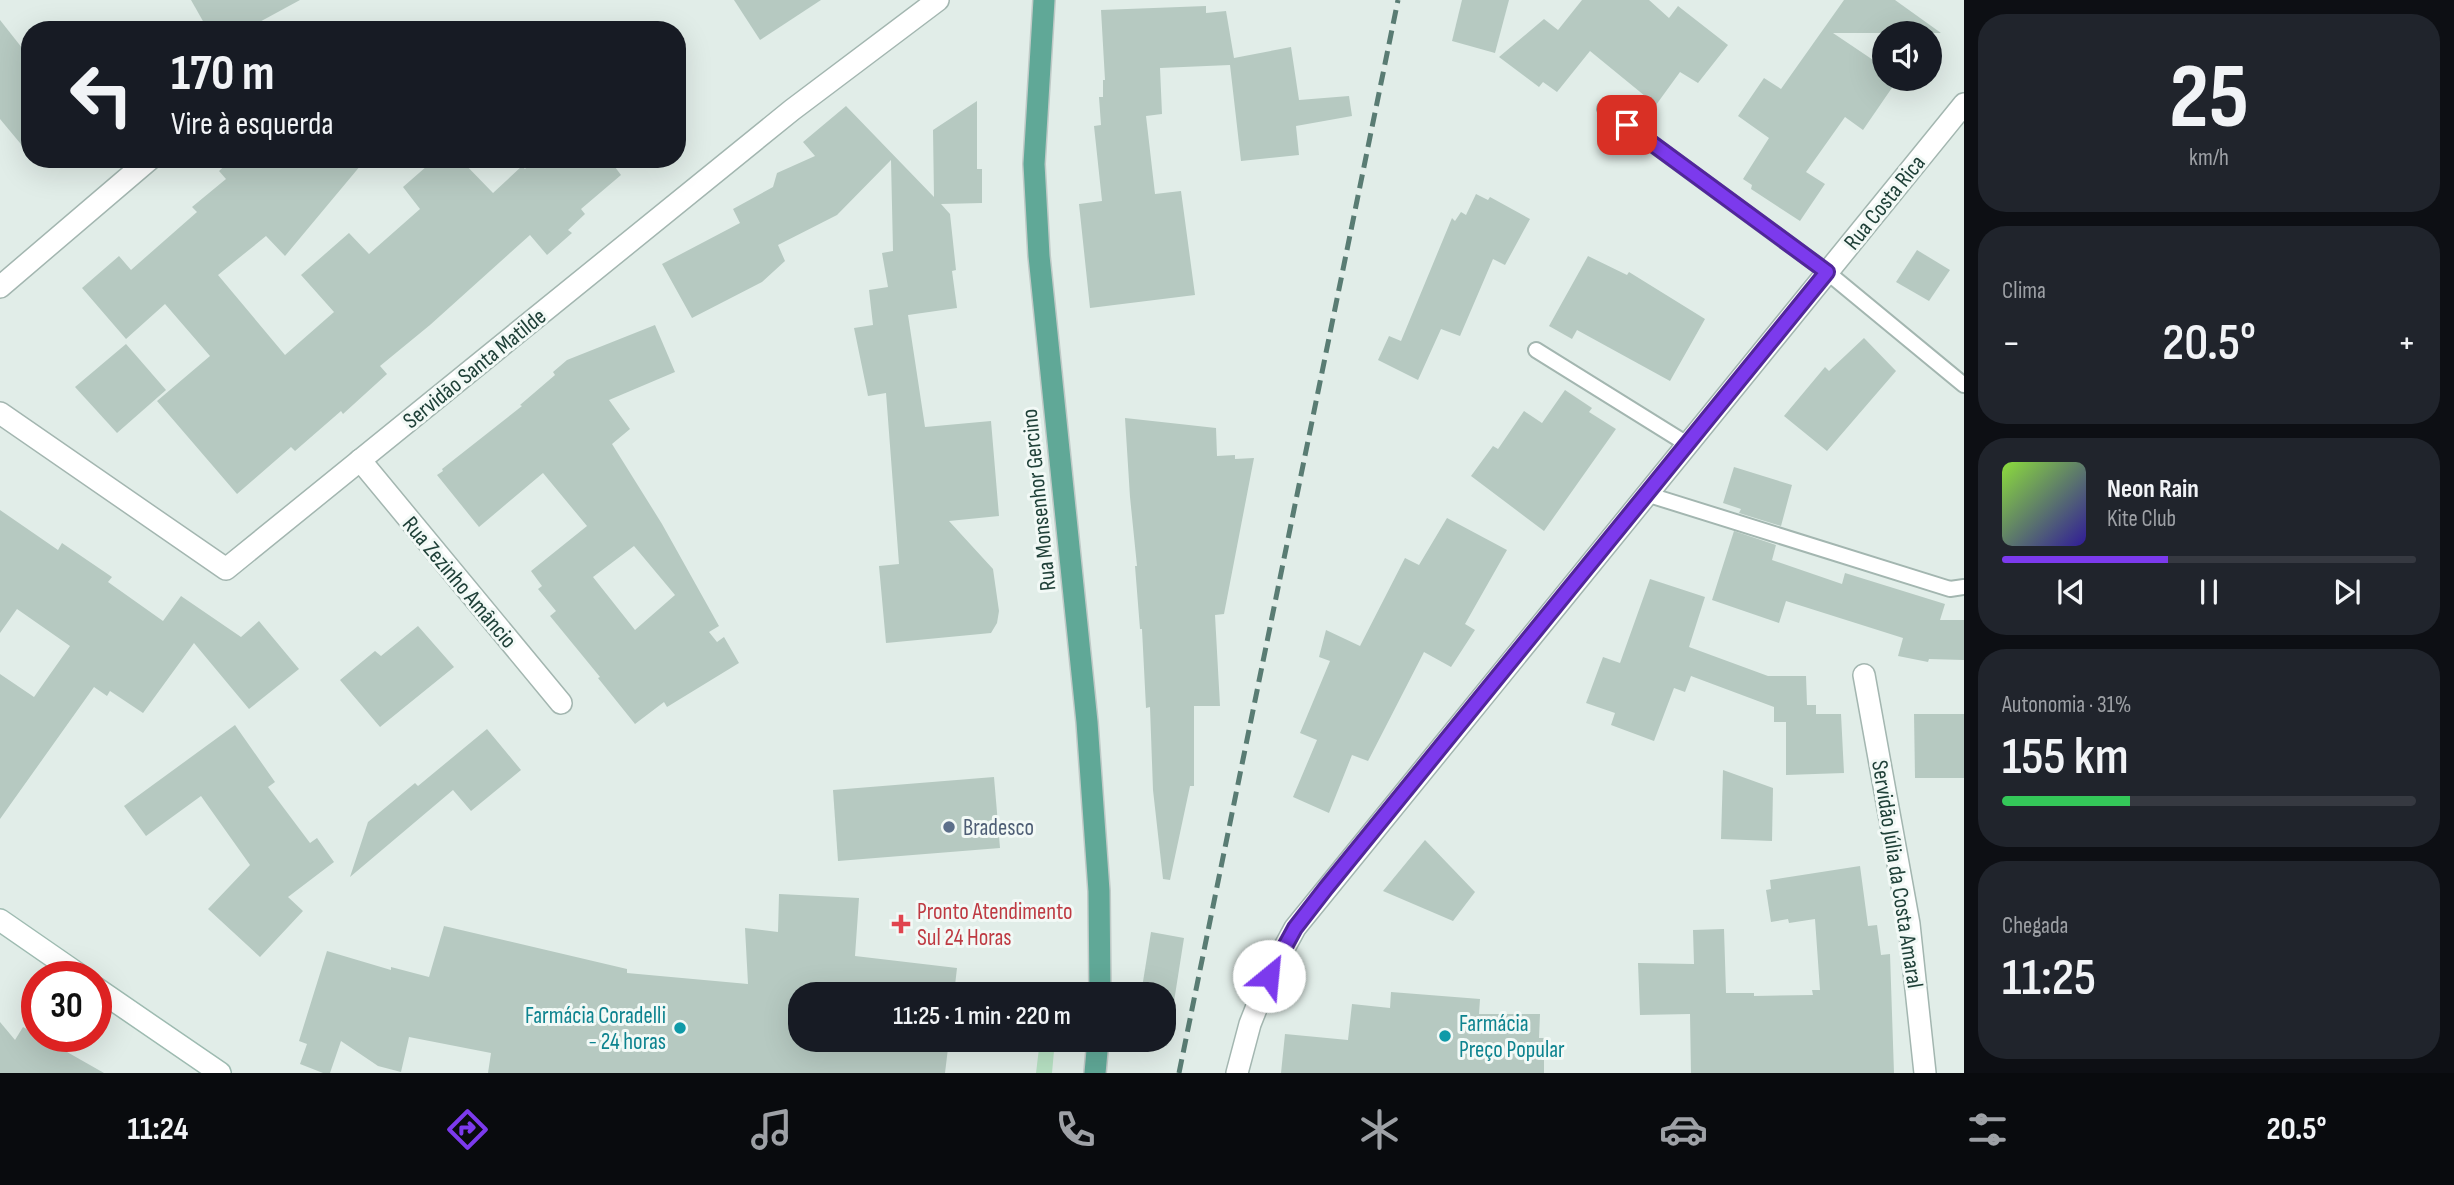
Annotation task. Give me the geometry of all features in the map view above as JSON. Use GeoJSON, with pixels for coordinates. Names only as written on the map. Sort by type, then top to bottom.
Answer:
{"type":"FeatureCollection","features":[{"type":"Feature","properties":{"kind":"main road","name":"Rua Monsenhor Gercino"},"geometry":{"type":"LineString","coordinates":[[1045,1],[1034,164],[1039,256],[1087,722],[1100,891],[1100,982]]}},
{"type":"Feature","properties":{"kind":"main road"},"geometry":{"type":"LineString","coordinates":[[1095,1073],[1097,1052]]}},
{"type":"Feature","properties":{"kind":"street","name":"Servidão Santa Matilde"},"geometry":{"type":"LineString","coordinates":[[0,414],[226,569],[792,110],[938,0]]}},
{"type":"Feature","properties":{"kind":"street","name":"Rua Costa Rica"},"geometry":{"type":"LineString","coordinates":[[1237,1073],[1250,1024],[1269,976],[1295,928],[1964,104]]}},
{"type":"Feature","properties":{"kind":"street"},"geometry":{"type":"LineString","coordinates":[[0,287],[139,168]]}},
{"type":"Feature","properties":{"kind":"street","name":"Rua Zezinho Amâncio"},"geometry":{"type":"LineString","coordinates":[[360,460],[561,703]]}},
{"type":"Feature","properties":{"kind":"street","name":"Servidão Júlia da Costa Amaral"},"geometry":{"type":"LineString","coordinates":[[1864,675],[1909,924],[1926,1073]]}},
{"type":"Feature","properties":{"kind":"street"},"geometry":{"type":"LineString","coordinates":[[0,920],[59,961]]}},
{"type":"Feature","properties":{"kind":"street"},"geometry":{"type":"LineString","coordinates":[[112,999],[220,1073]]}},
{"type":"Feature","properties":{"kind":"lane"},"geometry":{"type":"LineString","coordinates":[[1605,109],[1827,272],[1964,384]]}},
{"type":"Feature","properties":{"kind":"lane"},"geometry":{"type":"LineString","coordinates":[[1536,350],[1687,444]]}},
{"type":"Feature","properties":{"kind":"lane"},"geometry":{"type":"LineString","coordinates":[[1646,494],[1950,589],[1964,587]]}},
{"type":"Feature","properties":{"kind":"green space"},"geometry":{"type":"Polygon","coordinates":[[[1039,1052],[1054,1052],[1052,1073],[1036,1073],[1039,1052]]]}},
{"type":"Feature","properties":{"kind":"building"},"geometry":{"type":"Polygon","coordinates":[[[191,0],[300,0],[262,21],[203,21],[191,0]]]}},
{"type":"Feature","properties":{"kind":"building"},"geometry":{"type":"Polygon","coordinates":[[[734,0],[821,0],[760,40],[734,0]]]}},
{"type":"Feature","properties":{"kind":"building"},"geometry":{"type":"Polygon","coordinates":[[[1462,0],[1509,0],[1495,53],[1452,41],[1462,0]]]}},
{"type":"Feature","properties":{"kind":"building"},"geometry":{"type":"Polygon","coordinates":[[[1582,0],[1649,0],[1669,18],[1678,6],[1728,45],[1698,83],[1680,72],[1656,105],[1590,51],[1557,92],[1543,82],[1539,87],[1499,57],[1544,19],[1558,30],[1582,0]]]}},
{"type":"Feature","properties":{"kind":"building"},"geometry":{"type":"Polygon","coordinates":[[[1844,0],[1895,0],[1924,21],[1872,21],[1872,33],[1833,33],[1872,59],[1872,91],[1890,91],[1863,130],[1845,117],[1806,172],[1825,184],[1800,221],[1751,189],[1752,185],[1743,179],[1769,138],[1738,116],[1764,78],[1781,89],[1844,0]]]}},
{"type":"Feature","properties":{"kind":"building"},"geometry":{"type":"Polygon","coordinates":[[[1206,6],[1206,13],[1226,11],[1234,58],[1291,47],[1299,100],[1349,96],[1352,116],[1296,126],[1299,155],[1241,161],[1230,65],[1160,68],[1162,114],[1146,116],[1155,194],[1181,191],[1195,295],[1090,308],[1079,204],[1102,201],[1094,126],[1101,125],[1099,97],[1103,97],[1105,80],[1101,10],[1206,6]]]}},
{"type":"Feature","properties":{"kind":"building"},"geometry":{"type":"Polygon","coordinates":[[[0,20],[21,47],[21,144],[0,119],[0,20]]]}},
{"type":"Feature","properties":{"kind":"building"},"geometry":{"type":"Polygon","coordinates":[[[977,101],[977,169],[982,169],[982,203],[941,204],[950,214],[956,270],[952,271],[957,308],[908,315],[925,427],[991,421],[999,516],[949,521],[993,569],[999,611],[997,623],[991,633],[886,643],[879,566],[899,564],[886,393],[868,396],[854,328],[873,325],[869,290],[888,287],[882,253],[893,251],[891,160],[837,215],[778,245],[785,261],[762,282],[692,318],[662,264],[740,223],[733,209],[773,187],[777,173],[815,156],[803,142],[846,106],[934,197],[933,130],[977,101]]]}},
{"type":"Feature","properties":{"kind":"building"},"geometry":{"type":"Polygon","coordinates":[[[222,168],[358,168],[285,256],[266,236],[218,275],[285,355],[334,312],[301,275],[349,233],[369,254],[420,209],[403,187],[425,168],[469,168],[493,193],[520,168],[616,168],[621,175],[581,209],[585,214],[568,230],[572,233],[547,255],[530,235],[380,366],[387,374],[343,414],[341,411],[295,451],[291,447],[237,494],[157,401],[210,356],[165,304],[126,339],[82,288],[119,256],[131,270],[197,212],[192,207],[226,179],[219,171],[222,168]]]}},
{"type":"Feature","properties":{"kind":"building"},"geometry":{"type":"Polygon","coordinates":[[[1476,194],[1488,200],[1490,197],[1530,219],[1505,265],[1493,259],[1460,336],[1441,329],[1418,380],[1378,360],[1389,336],[1401,341],[1452,218],[1455,221],[1461,212],[1466,215],[1476,194]]]}},
{"type":"Feature","properties":{"kind":"building"},"geometry":{"type":"Polygon","coordinates":[[[1917,250],[1950,270],[1929,301],[1896,282],[1917,250]]]}},
{"type":"Feature","properties":{"kind":"building"},"geometry":{"type":"Polygon","coordinates":[[[1588,256],[1627,275],[1629,272],[1705,319],[1670,381],[1577,330],[1572,339],[1549,326],[1588,256]]]}},
{"type":"Feature","properties":{"kind":"building"},"geometry":{"type":"Polygon","coordinates":[[[655,325],[675,372],[609,400],[630,429],[612,444],[662,524],[719,626],[709,632],[717,642],[724,637],[739,663],[667,707],[664,702],[635,724],[550,616],[556,611],[538,589],[542,586],[531,571],[587,526],[543,473],[479,527],[437,475],[522,406],[520,405],[555,375],[553,372],[567,360],[655,325]],[[634,546],[593,577],[635,630],[675,595],[634,546]]]}},
{"type":"Feature","properties":{"kind":"building"},"geometry":{"type":"Polygon","coordinates":[[[1864,338],[1896,371],[1827,451],[1784,416],[1825,367],[1829,371],[1864,338]]]}},
{"type":"Feature","properties":{"kind":"building"},"geometry":{"type":"Polygon","coordinates":[[[126,344],[166,390],[117,433],[75,387],[126,344]]]}},
{"type":"Feature","properties":{"kind":"building"},"geometry":{"type":"Polygon","coordinates":[[[1565,390],[1592,408],[1589,412],[1616,429],[1544,531],[1471,476],[1493,446],[1498,449],[1524,411],[1542,423],[1565,390]]]}},
{"type":"Feature","properties":{"kind":"building"},"geometry":{"type":"Polygon","coordinates":[[[1125,418],[1216,428],[1217,456],[1254,458],[1224,614],[1215,615],[1220,706],[1194,706],[1194,786],[1190,786],[1170,880],[1163,879],[1153,790],[1150,707],[1146,708],[1125,418]]]}},
{"type":"Feature","properties":{"kind":"building"},"geometry":{"type":"Polygon","coordinates":[[[1734,467],[1792,485],[1781,526],[1739,513],[1741,509],[1723,503],[1734,467]]]}},
{"type":"Feature","properties":{"kind":"building"},"geometry":{"type":"Polygon","coordinates":[[[0,510],[58,550],[62,543],[112,577],[108,582],[163,621],[181,596],[241,637],[259,621],[299,669],[249,709],[194,643],[143,713],[110,691],[107,696],[94,687],[0,819],[0,674],[34,697],[70,646],[17,609],[0,633],[0,510]]]}},
{"type":"Feature","properties":{"kind":"building"},"geometry":{"type":"Polygon","coordinates":[[[1447,518],[1507,550],[1465,624],[1475,630],[1451,667],[1424,652],[1368,761],[1352,755],[1329,813],[1293,797],[1317,740],[1300,733],[1330,661],[1319,657],[1326,630],[1360,646],[1405,558],[1419,565],[1447,518]]]}},
{"type":"Feature","properties":{"kind":"building"},"geometry":{"type":"Polygon","coordinates":[[[1734,531],[1776,545],[1772,560],[1842,584],[1845,573],[1945,604],[1940,620],[1964,620],[1964,660],[1929,659],[1928,662],[1898,656],[1903,638],[1786,601],[1779,623],[1712,600],[1734,531]]]}},
{"type":"Feature","properties":{"kind":"building"},"geometry":{"type":"Polygon","coordinates":[[[1650,579],[1705,597],[1689,647],[1768,676],[1806,676],[1807,705],[1816,705],[1816,714],[1841,714],[1844,773],[1786,775],[1786,722],[1774,722],[1774,707],[1691,676],[1685,692],[1674,688],[1654,741],[1611,725],[1615,713],[1586,703],[1603,657],[1620,663],[1650,579]]]}},
{"type":"Feature","properties":{"kind":"building"},"geometry":{"type":"Polygon","coordinates":[[[418,626],[454,667],[380,727],[340,680],[375,651],[381,656],[418,626]]]}},
{"type":"Feature","properties":{"kind":"building"},"geometry":{"type":"Polygon","coordinates":[[[1914,714],[1964,714],[1964,778],[1915,778],[1914,714]]]}},
{"type":"Feature","properties":{"kind":"building"},"geometry":{"type":"Polygon","coordinates":[[[235,725],[275,782],[268,787],[310,843],[317,838],[334,862],[288,897],[303,911],[260,957],[208,909],[250,865],[201,796],[146,836],[124,806],[235,725]]]}},
{"type":"Feature","properties":{"kind":"building"},"geometry":{"type":"Polygon","coordinates":[[[487,729],[521,770],[471,811],[453,790],[350,877],[368,822],[415,783],[418,786],[487,729]]]}},
{"type":"Feature","properties":{"kind":"building"},"geometry":{"type":"Polygon","coordinates":[[[1723,770],[1773,788],[1772,841],[1721,839],[1723,770]]]}},
{"type":"Feature","properties":{"kind":"building"},"geometry":{"type":"Polygon","coordinates":[[[994,777],[1000,848],[838,861],[833,790],[994,777]]]}},
{"type":"Feature","properties":{"kind":"building"},"geometry":{"type":"Polygon","coordinates":[[[1425,840],[1475,892],[1453,921],[1383,891],[1425,840]]]}},
{"type":"Feature","properties":{"kind":"building"},"geometry":{"type":"Polygon","coordinates":[[[1860,866],[1868,926],[1877,925],[1881,955],[1890,954],[1894,1073],[1691,1073],[1690,1014],[1640,1015],[1638,963],[1694,964],[1693,930],[1724,929],[1726,993],[1754,993],[1754,996],[1813,995],[1812,990],[1820,990],[1815,919],[1789,923],[1788,919],[1771,922],[1766,890],[1771,889],[1770,880],[1860,866]]]}},
{"type":"Feature","properties":{"kind":"building"},"geometry":{"type":"Polygon","coordinates":[[[779,894],[859,898],[855,956],[957,968],[955,982],[788,982],[788,1052],[948,1052],[945,1073],[488,1073],[491,1053],[409,1037],[401,1072],[378,1066],[341,1041],[330,1073],[300,1064],[307,1044],[299,1041],[327,951],[391,970],[391,967],[429,977],[444,926],[627,969],[627,973],[748,984],[745,928],[778,932],[779,894]]]}},
{"type":"Feature","properties":{"kind":"building"},"geometry":{"type":"Polygon","coordinates":[[[1151,932],[1184,938],[1176,989],[1176,982],[1143,982],[1151,932]]]}},
{"type":"Feature","properties":{"kind":"building"},"geometry":{"type":"Polygon","coordinates":[[[1391,992],[1480,999],[1479,1014],[1540,1014],[1539,1038],[1544,1038],[1544,1073],[1281,1073],[1285,1034],[1348,1040],[1352,1004],[1390,1008],[1391,992]]]}},
{"type":"Feature","properties":{"kind":"building"},"geometry":{"type":"Polygon","coordinates":[[[0,1022],[15,1040],[21,1030],[21,1052],[67,1052],[104,1073],[0,1073],[0,1022]]]}},
{"type":"Feature","properties":{"kind":"railway"},"geometry":{"type":"LineString","coordinates":[[1179,1073],[1398,0]]}},
{"type":"Feature","properties":{"kind":"place","name":"Bradesco"},"geometry":{"type":"Point","coordinates":[949,827]}},
{"type":"Feature","properties":{"kind":"place","name":"Pronto Atendimento Sul 24 Horas"},"geometry":{"type":"Point","coordinates":[901,924]}},
{"type":"Feature","properties":{"kind":"place","name":"Farmácia Coradelli - 24 horas"},"geometry":{"type":"Point","coordinates":[680,1028]}},
{"type":"Feature","properties":{"kind":"place","name":"Farmácia Preço Popular"},"geometry":{"type":"Point","coordinates":[1445,1036]}},
{"type":"Feature","properties":{"kind":"route"},"geometry":{"type":"LineString","coordinates":[[1269,976],[1295,928],[1326,888],[1827,272],[1627,125]]}}]}
